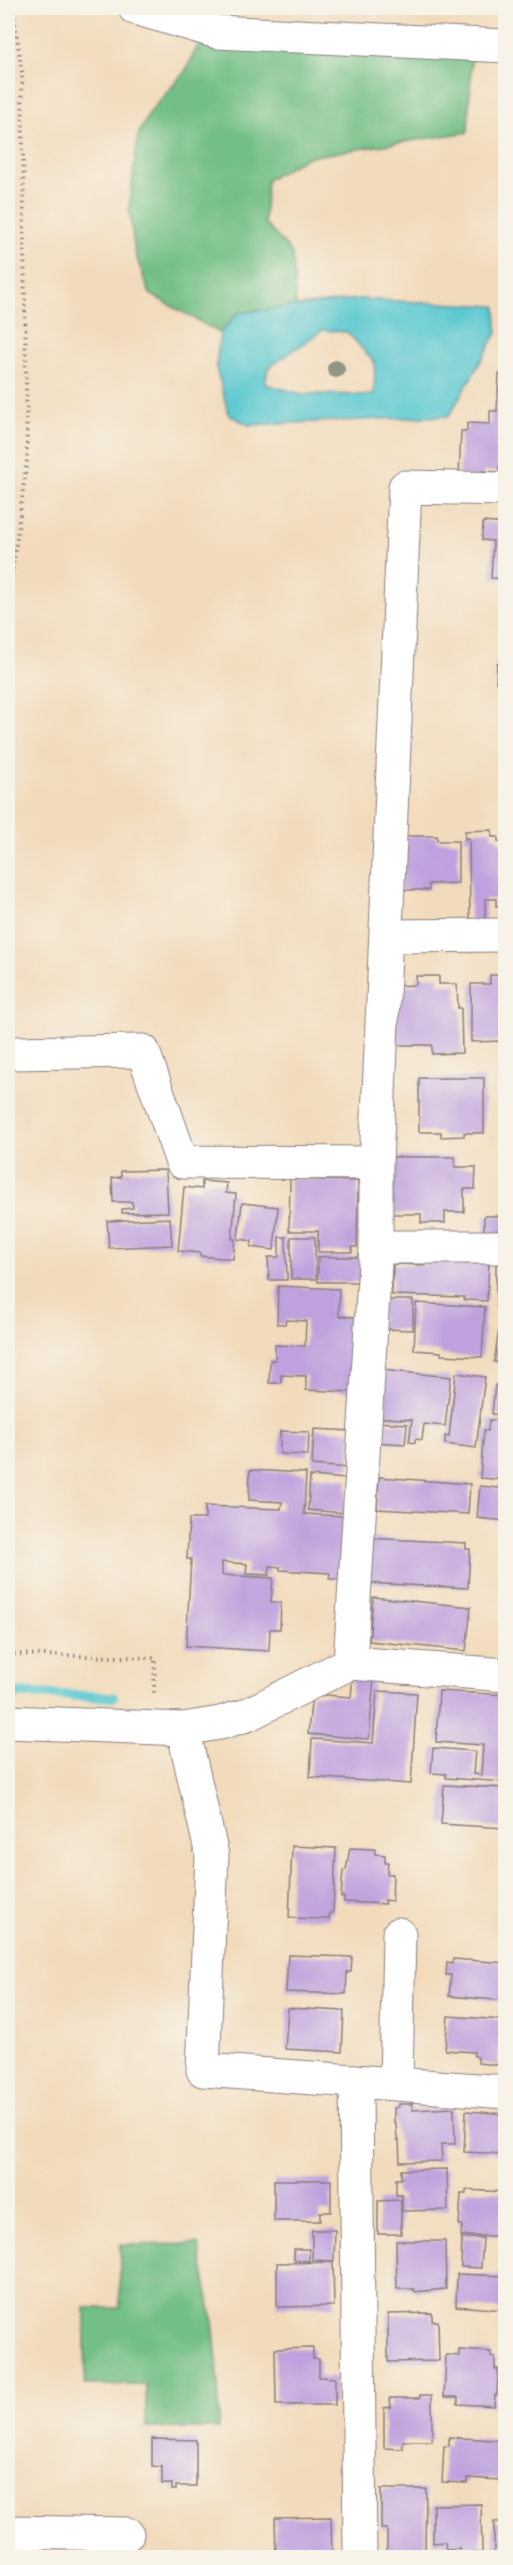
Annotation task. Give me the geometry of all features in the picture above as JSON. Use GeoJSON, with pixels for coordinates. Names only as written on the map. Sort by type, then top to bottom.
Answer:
{"type":"FeatureCollection","features":[{"type":"Feature","properties":{"kind":"street"},"geometry":{"type":"LineString","coordinates":[[135,8],[217,32],[506,46]]}},
{"type":"Feature","properties":{"kind":"street"},"geometry":{"type":"LineString","coordinates":[[350,1662],[376,1247],[376,1163],[405,487],[506,489]]}},
{"type":"Feature","properties":{"kind":"street"},"geometry":{"type":"LineString","coordinates":[[386,936],[506,935]]}},
{"type":"Feature","properties":{"kind":"street"},"geometry":{"type":"LineString","coordinates":[[8,1053],[143,1051],[182,1162],[376,1163]]}},
{"type":"Feature","properties":{"kind":"street"},"geometry":{"type":"LineString","coordinates":[[376,1247],[506,1247]]}},
{"type":"Feature","properties":{"kind":"street"},"geometry":{"type":"LineString","coordinates":[[8,1722],[169,1729],[220,1723],[247,1715],[350,1662],[506,1675]]}},
{"type":"Feature","properties":{"kind":"street"},"geometry":{"type":"LineString","coordinates":[[169,1729],[212,1855],[202,2070],[506,2092]]}},
{"type":"Feature","properties":{"kind":"street"},"geometry":{"type":"LineString","coordinates":[[396,2084],[399,1934]]}},
{"type":"Feature","properties":{"kind":"street"},"geometry":{"type":"LineString","coordinates":[[356,2081],[360,2558]]}},
{"type":"Feature","properties":{"kind":"street"},"geometry":{"type":"LineString","coordinates":[[8,2532],[127,2534]]}},
{"type":"Feature","properties":{"kind":"path"},"geometry":{"type":"LineString","coordinates":[[8,605],[27,460],[22,73],[13,8]]}},
{"type":"Feature","properties":{"kind":"path"},"geometry":{"type":"LineString","coordinates":[[8,1654],[154,1659],[169,1729]]}},
{"type":"Feature","properties":{"kind":"green space"},"geometry":{"type":"Polygon","coordinates":[[[201,39],[472,49],[468,132],[307,157],[267,180],[264,222],[292,253],[296,306],[238,313],[220,333],[150,294],[135,253],[129,207],[138,135],[150,112],[186,70],[201,39]]]}},
{"type":"Feature","properties":{"kind":"green space"},"geometry":{"type":"Polygon","coordinates":[[[198,2244],[213,2321],[218,2371],[219,2428],[146,2428],[146,2385],[85,2385],[85,2308],[120,2308],[120,2245],[198,2244]]]}},
{"type":"Feature","properties":{"kind":"water"},"geometry":{"type":"Polygon","coordinates":[[[360,299],[496,306],[497,333],[449,416],[249,425],[229,415],[216,367],[220,333],[238,313],[360,299]],[[323,330],[268,368],[265,384],[302,394],[374,395],[375,363],[347,332],[323,330]]]}},
{"type":"Feature","properties":{"kind":"building"},"geometry":{"type":"Polygon","coordinates":[[[499,374],[506,374],[506,466],[499,466],[499,472],[483,471],[483,478],[459,477],[461,431],[467,431],[467,423],[490,424],[490,411],[497,411],[499,374]]]}},
{"type":"Feature","properties":{"kind":"building"},"geometry":{"type":"Polygon","coordinates":[[[483,522],[506,524],[506,579],[491,578],[493,541],[482,540],[483,522]]]}},
{"type":"Feature","properties":{"kind":"building"},"geometry":{"type":"Polygon","coordinates":[[[506,659],[506,694],[501,693],[502,683],[496,682],[497,663],[504,663],[506,659]]]}},
{"type":"Feature","properties":{"kind":"building"},"geometry":{"type":"Polygon","coordinates":[[[492,830],[492,837],[498,837],[498,842],[506,842],[506,906],[496,906],[496,899],[485,899],[485,921],[470,922],[469,838],[465,839],[465,831],[492,830]]]}},
{"type":"Feature","properties":{"kind":"building"},"geometry":{"type":"Polygon","coordinates":[[[405,836],[437,836],[437,841],[458,841],[458,883],[429,884],[429,890],[400,890],[405,836]]]}},
{"type":"Feature","properties":{"kind":"building"},"geometry":{"type":"Polygon","coordinates":[[[490,975],[506,975],[506,1054],[503,1054],[503,1041],[471,1042],[471,984],[490,984],[490,975]]]}},
{"type":"Feature","properties":{"kind":"building"},"geometry":{"type":"Polygon","coordinates":[[[416,976],[439,976],[439,984],[457,984],[458,1008],[461,1008],[462,1053],[432,1054],[432,1045],[394,1045],[393,986],[416,985],[416,976]]]}},
{"type":"Feature","properties":{"kind":"building"},"geometry":{"type":"Polygon","coordinates":[[[419,1078],[484,1078],[484,1133],[464,1133],[464,1136],[441,1137],[441,1132],[419,1132],[419,1078]]]}},
{"type":"Feature","properties":{"kind":"building"},"geometry":{"type":"Polygon","coordinates":[[[382,1157],[455,1157],[455,1167],[476,1167],[475,1189],[464,1189],[464,1212],[445,1212],[445,1223],[421,1223],[421,1214],[382,1214],[382,1157]]]}},
{"type":"Feature","properties":{"kind":"building"},"geometry":{"type":"Polygon","coordinates":[[[166,1170],[168,1212],[122,1213],[122,1209],[133,1208],[132,1202],[113,1202],[112,1178],[121,1177],[121,1171],[166,1170]]]}},
{"type":"Feature","properties":{"kind":"building"},"geometry":{"type":"Polygon","coordinates":[[[290,1179],[358,1181],[357,1247],[352,1247],[352,1252],[318,1252],[318,1231],[289,1231],[290,1179]]]}},
{"type":"Feature","properties":{"kind":"building"},"geometry":{"type":"Polygon","coordinates":[[[202,1181],[227,1183],[226,1193],[236,1194],[232,1239],[235,1239],[233,1259],[178,1251],[184,1187],[202,1189],[202,1181]]]}},
{"type":"Feature","properties":{"kind":"building"},"geometry":{"type":"Polygon","coordinates":[[[242,1203],[278,1207],[274,1250],[251,1247],[252,1241],[238,1239],[242,1203]]]}},
{"type":"Feature","properties":{"kind":"building"},"geometry":{"type":"Polygon","coordinates":[[[484,1216],[506,1216],[506,1238],[484,1238],[484,1216]]]}},
{"type":"Feature","properties":{"kind":"building"},"geometry":{"type":"Polygon","coordinates":[[[170,1218],[172,1245],[109,1248],[107,1221],[170,1218]]]}},
{"type":"Feature","properties":{"kind":"building"},"geometry":{"type":"Polygon","coordinates":[[[279,1237],[286,1237],[287,1280],[269,1280],[268,1257],[279,1257],[279,1237]]]}},
{"type":"Feature","properties":{"kind":"building"},"geometry":{"type":"Polygon","coordinates":[[[291,1237],[315,1237],[316,1279],[291,1279],[291,1237]]]}},
{"type":"Feature","properties":{"kind":"building"},"geometry":{"type":"Polygon","coordinates":[[[318,1257],[362,1257],[362,1282],[318,1282],[318,1257]]]}},
{"type":"Feature","properties":{"kind":"building"},"geometry":{"type":"Polygon","coordinates":[[[425,1261],[489,1262],[487,1301],[464,1300],[464,1297],[392,1295],[393,1264],[425,1265],[425,1261]]]}},
{"type":"Feature","properties":{"kind":"building"},"geometry":{"type":"Polygon","coordinates":[[[496,1264],[506,1264],[506,1306],[496,1306],[496,1264]]]}},
{"type":"Feature","properties":{"kind":"building"},"geometry":{"type":"Polygon","coordinates":[[[278,1286],[339,1289],[339,1316],[355,1317],[352,1392],[306,1390],[306,1376],[281,1375],[281,1383],[269,1383],[270,1360],[275,1360],[275,1345],[305,1346],[306,1321],[286,1320],[285,1324],[277,1324],[278,1286]]]}},
{"type":"Feature","properties":{"kind":"building"},"geometry":{"type":"Polygon","coordinates":[[[381,1300],[413,1300],[413,1330],[380,1329],[381,1300]]]}},
{"type":"Feature","properties":{"kind":"building"},"geometry":{"type":"Polygon","coordinates":[[[416,1303],[485,1307],[482,1357],[441,1355],[441,1352],[414,1350],[416,1303]]]}},
{"type":"Feature","properties":{"kind":"building"},"geometry":{"type":"Polygon","coordinates":[[[499,1329],[506,1330],[506,1363],[494,1362],[499,1329]]]}},
{"type":"Feature","properties":{"kind":"building"},"geometry":{"type":"Polygon","coordinates":[[[381,1370],[451,1377],[445,1426],[424,1424],[422,1440],[415,1439],[415,1443],[409,1442],[412,1420],[376,1417],[381,1370]]]}},
{"type":"Feature","properties":{"kind":"building"},"geometry":{"type":"Polygon","coordinates":[[[456,1373],[485,1377],[476,1448],[445,1444],[445,1436],[449,1437],[456,1373]]]}},
{"type":"Feature","properties":{"kind":"building"},"geometry":{"type":"Polygon","coordinates":[[[495,1385],[506,1386],[506,1415],[492,1414],[495,1385]]]}},
{"type":"Feature","properties":{"kind":"building"},"geometry":{"type":"Polygon","coordinates":[[[489,1420],[506,1421],[506,1480],[480,1478],[484,1430],[488,1431],[489,1420]]]}},
{"type":"Feature","properties":{"kind":"building"},"geometry":{"type":"Polygon","coordinates":[[[375,1422],[407,1424],[405,1444],[375,1442],[375,1422]]]}},
{"type":"Feature","properties":{"kind":"building"},"geometry":{"type":"Polygon","coordinates":[[[314,1429],[352,1431],[349,1468],[312,1465],[314,1429]]]}},
{"type":"Feature","properties":{"kind":"building"},"geometry":{"type":"Polygon","coordinates":[[[280,1431],[309,1432],[308,1455],[280,1454],[280,1431]]]}},
{"type":"Feature","properties":{"kind":"building"},"geometry":{"type":"Polygon","coordinates":[[[250,1470],[306,1473],[304,1514],[344,1516],[341,1579],[329,1579],[330,1573],[280,1570],[280,1567],[270,1566],[269,1575],[246,1574],[247,1564],[222,1562],[222,1575],[273,1578],[271,1602],[281,1602],[280,1629],[270,1629],[269,1651],[186,1646],[191,1559],[187,1559],[189,1519],[205,1519],[205,1506],[281,1509],[282,1502],[249,1500],[250,1470]]]}},
{"type":"Feature","properties":{"kind":"building"},"geometry":{"type":"Polygon","coordinates":[[[310,1476],[347,1479],[345,1513],[308,1510],[310,1476]]]}},
{"type":"Feature","properties":{"kind":"building"},"geometry":{"type":"Polygon","coordinates":[[[379,1477],[470,1484],[468,1514],[377,1509],[379,1477]]]}},
{"type":"Feature","properties":{"kind":"building"},"geometry":{"type":"Polygon","coordinates":[[[499,1484],[506,1485],[506,1521],[477,1518],[480,1486],[499,1488],[499,1484]]]}},
{"type":"Feature","properties":{"kind":"building"},"geometry":{"type":"Polygon","coordinates":[[[367,1538],[466,1543],[466,1549],[470,1549],[468,1588],[365,1583],[367,1538]]]}},
{"type":"Feature","properties":{"kind":"building"},"geometry":{"type":"Polygon","coordinates":[[[373,1597],[471,1607],[466,1651],[369,1641],[373,1597]]]}},
{"type":"Feature","properties":{"kind":"building"},"geometry":{"type":"Polygon","coordinates":[[[353,1676],[374,1677],[369,1739],[308,1734],[312,1694],[351,1697],[353,1676]]]}},
{"type":"Feature","properties":{"kind":"building"},"geometry":{"type":"Polygon","coordinates":[[[377,1691],[417,1693],[411,1784],[310,1777],[312,1739],[373,1743],[377,1691]]]}},
{"type":"Feature","properties":{"kind":"building"},"geometry":{"type":"Polygon","coordinates":[[[439,1691],[506,1695],[506,1782],[446,1778],[446,1774],[431,1773],[433,1748],[475,1751],[473,1774],[481,1775],[483,1745],[436,1742],[439,1691]]]}},
{"type":"Feature","properties":{"kind":"building"},"geometry":{"type":"Polygon","coordinates":[[[444,1785],[506,1788],[504,1828],[441,1824],[444,1785]]]}},
{"type":"Feature","properties":{"kind":"building"},"geometry":{"type":"Polygon","coordinates":[[[292,1846],[336,1848],[333,1913],[330,1913],[329,1919],[289,1918],[292,1846]]]}},
{"type":"Feature","properties":{"kind":"building"},"geometry":{"type":"Polygon","coordinates":[[[350,1848],[375,1849],[375,1854],[385,1855],[385,1862],[388,1862],[387,1874],[393,1874],[392,1901],[385,1900],[385,1904],[344,1902],[344,1897],[341,1897],[343,1870],[346,1870],[350,1848]]]}},
{"type":"Feature","properties":{"kind":"building"},"geometry":{"type":"Polygon","coordinates":[[[288,1955],[352,1957],[351,1972],[347,1972],[346,1994],[286,1992],[288,1955]]]}},
{"type":"Feature","properties":{"kind":"building"},"geometry":{"type":"Polygon","coordinates":[[[453,1959],[506,1963],[506,2001],[449,1996],[451,1975],[446,1975],[447,1962],[452,1963],[453,1959]]]}},
{"type":"Feature","properties":{"kind":"building"},"geometry":{"type":"Polygon","coordinates":[[[288,2008],[344,2011],[342,2052],[285,2049],[288,2008]]]}},
{"type":"Feature","properties":{"kind":"building"},"geometry":{"type":"Polygon","coordinates":[[[448,2016],[502,2020],[498,2065],[478,2063],[478,2057],[474,2056],[474,2052],[445,2050],[448,2016]]]}},
{"type":"Feature","properties":{"kind":"building"},"geometry":{"type":"Polygon","coordinates":[[[398,2104],[412,2104],[412,2110],[454,2108],[455,2144],[441,2144],[442,2161],[400,2162],[399,2140],[397,2140],[396,2123],[394,2123],[394,2108],[399,2107],[398,2104]]]}},
{"type":"Feature","properties":{"kind":"building"},"geometry":{"type":"Polygon","coordinates":[[[466,2111],[506,2114],[506,2154],[464,2152],[466,2111]]]}},
{"type":"Feature","properties":{"kind":"building"},"geometry":{"type":"Polygon","coordinates":[[[447,2169],[448,2210],[402,2211],[402,2195],[396,2195],[396,2179],[401,2179],[401,2170],[447,2169]]]}},
{"type":"Feature","properties":{"kind":"building"},"geometry":{"type":"Polygon","coordinates":[[[274,2180],[331,2180],[331,2212],[320,2212],[320,2221],[274,2221],[274,2180]]]}},
{"type":"Feature","properties":{"kind":"building"},"geometry":{"type":"Polygon","coordinates":[[[466,2190],[506,2192],[506,2236],[461,2236],[462,2225],[459,2225],[461,2194],[466,2194],[466,2190]]]}},
{"type":"Feature","properties":{"kind":"building"},"geometry":{"type":"Polygon","coordinates":[[[401,2200],[401,2234],[378,2234],[378,2201],[401,2200]]]}},
{"type":"Feature","properties":{"kind":"building"},"geometry":{"type":"Polygon","coordinates":[[[312,2230],[335,2230],[334,2261],[312,2260],[312,2230]]]}},
{"type":"Feature","properties":{"kind":"building"},"geometry":{"type":"Polygon","coordinates":[[[462,2238],[483,2238],[481,2268],[461,2267],[462,2238]]]}},
{"type":"Feature","properties":{"kind":"building"},"geometry":{"type":"Polygon","coordinates":[[[396,2241],[445,2241],[446,2289],[414,2292],[414,2289],[397,2289],[396,2241]]]}},
{"type":"Feature","properties":{"kind":"building"},"geometry":{"type":"Polygon","coordinates":[[[294,2249],[309,2249],[309,2261],[294,2260],[294,2249]]]}},
{"type":"Feature","properties":{"kind":"building"},"geometry":{"type":"Polygon","coordinates":[[[333,2262],[334,2306],[277,2307],[277,2263],[333,2262]]]}},
{"type":"Feature","properties":{"kind":"building"},"geometry":{"type":"Polygon","coordinates":[[[457,2274],[506,2276],[506,2310],[456,2306],[457,2274]]]}},
{"type":"Feature","properties":{"kind":"building"},"geometry":{"type":"Polygon","coordinates":[[[432,2313],[432,2321],[438,2321],[439,2361],[388,2362],[388,2314],[432,2313]]]}},
{"type":"Feature","properties":{"kind":"building"},"geometry":{"type":"Polygon","coordinates":[[[313,2348],[313,2359],[319,2359],[319,2377],[335,2378],[335,2405],[276,2405],[275,2349],[313,2348]]]}},
{"type":"Feature","properties":{"kind":"building"},"geometry":{"type":"Polygon","coordinates":[[[459,2350],[491,2352],[491,2357],[495,2357],[495,2369],[498,2369],[497,2395],[495,2395],[494,2406],[458,2404],[458,2397],[444,2397],[446,2355],[459,2356],[459,2350]]]}},
{"type":"Feature","properties":{"kind":"building"},"geometry":{"type":"Polygon","coordinates":[[[420,2395],[432,2395],[432,2441],[403,2441],[403,2449],[384,2448],[384,2408],[391,2407],[390,2398],[420,2398],[420,2395]]]}},
{"type":"Feature","properties":{"kind":"building"},"geometry":{"type":"Polygon","coordinates":[[[449,2437],[506,2441],[506,2457],[503,2456],[501,2480],[467,2478],[467,2483],[442,2482],[444,2446],[449,2446],[449,2437]]]}},
{"type":"Feature","properties":{"kind":"building"},"geometry":{"type":"Polygon","coordinates":[[[152,2439],[196,2440],[196,2486],[176,2486],[176,2490],[172,2490],[172,2484],[162,2484],[162,2467],[152,2466],[152,2439]]]}},
{"type":"Feature","properties":{"kind":"building"},"geometry":{"type":"Polygon","coordinates":[[[381,2489],[426,2489],[425,2552],[387,2552],[387,2529],[381,2529],[381,2489]]]}},
{"type":"Feature","properties":{"kind":"building"},"geometry":{"type":"Polygon","coordinates":[[[481,2504],[482,2553],[460,2553],[460,2549],[446,2550],[445,2542],[433,2543],[433,2505],[481,2504]]]}},
{"type":"Feature","properties":{"kind":"building"},"geometry":{"type":"Polygon","coordinates":[[[331,2517],[332,2558],[276,2558],[275,2518],[331,2517]]]}},
{"type":"Feature","properties":{"kind":"building"},"geometry":{"type":"Polygon","coordinates":[[[494,2522],[506,2522],[506,2552],[494,2553],[494,2522]]]}},
{"type":"Feature","properties":{"kind":"waterway"},"geometry":{"type":"LineString","coordinates":[[8,1693],[113,1697]]}}]}
